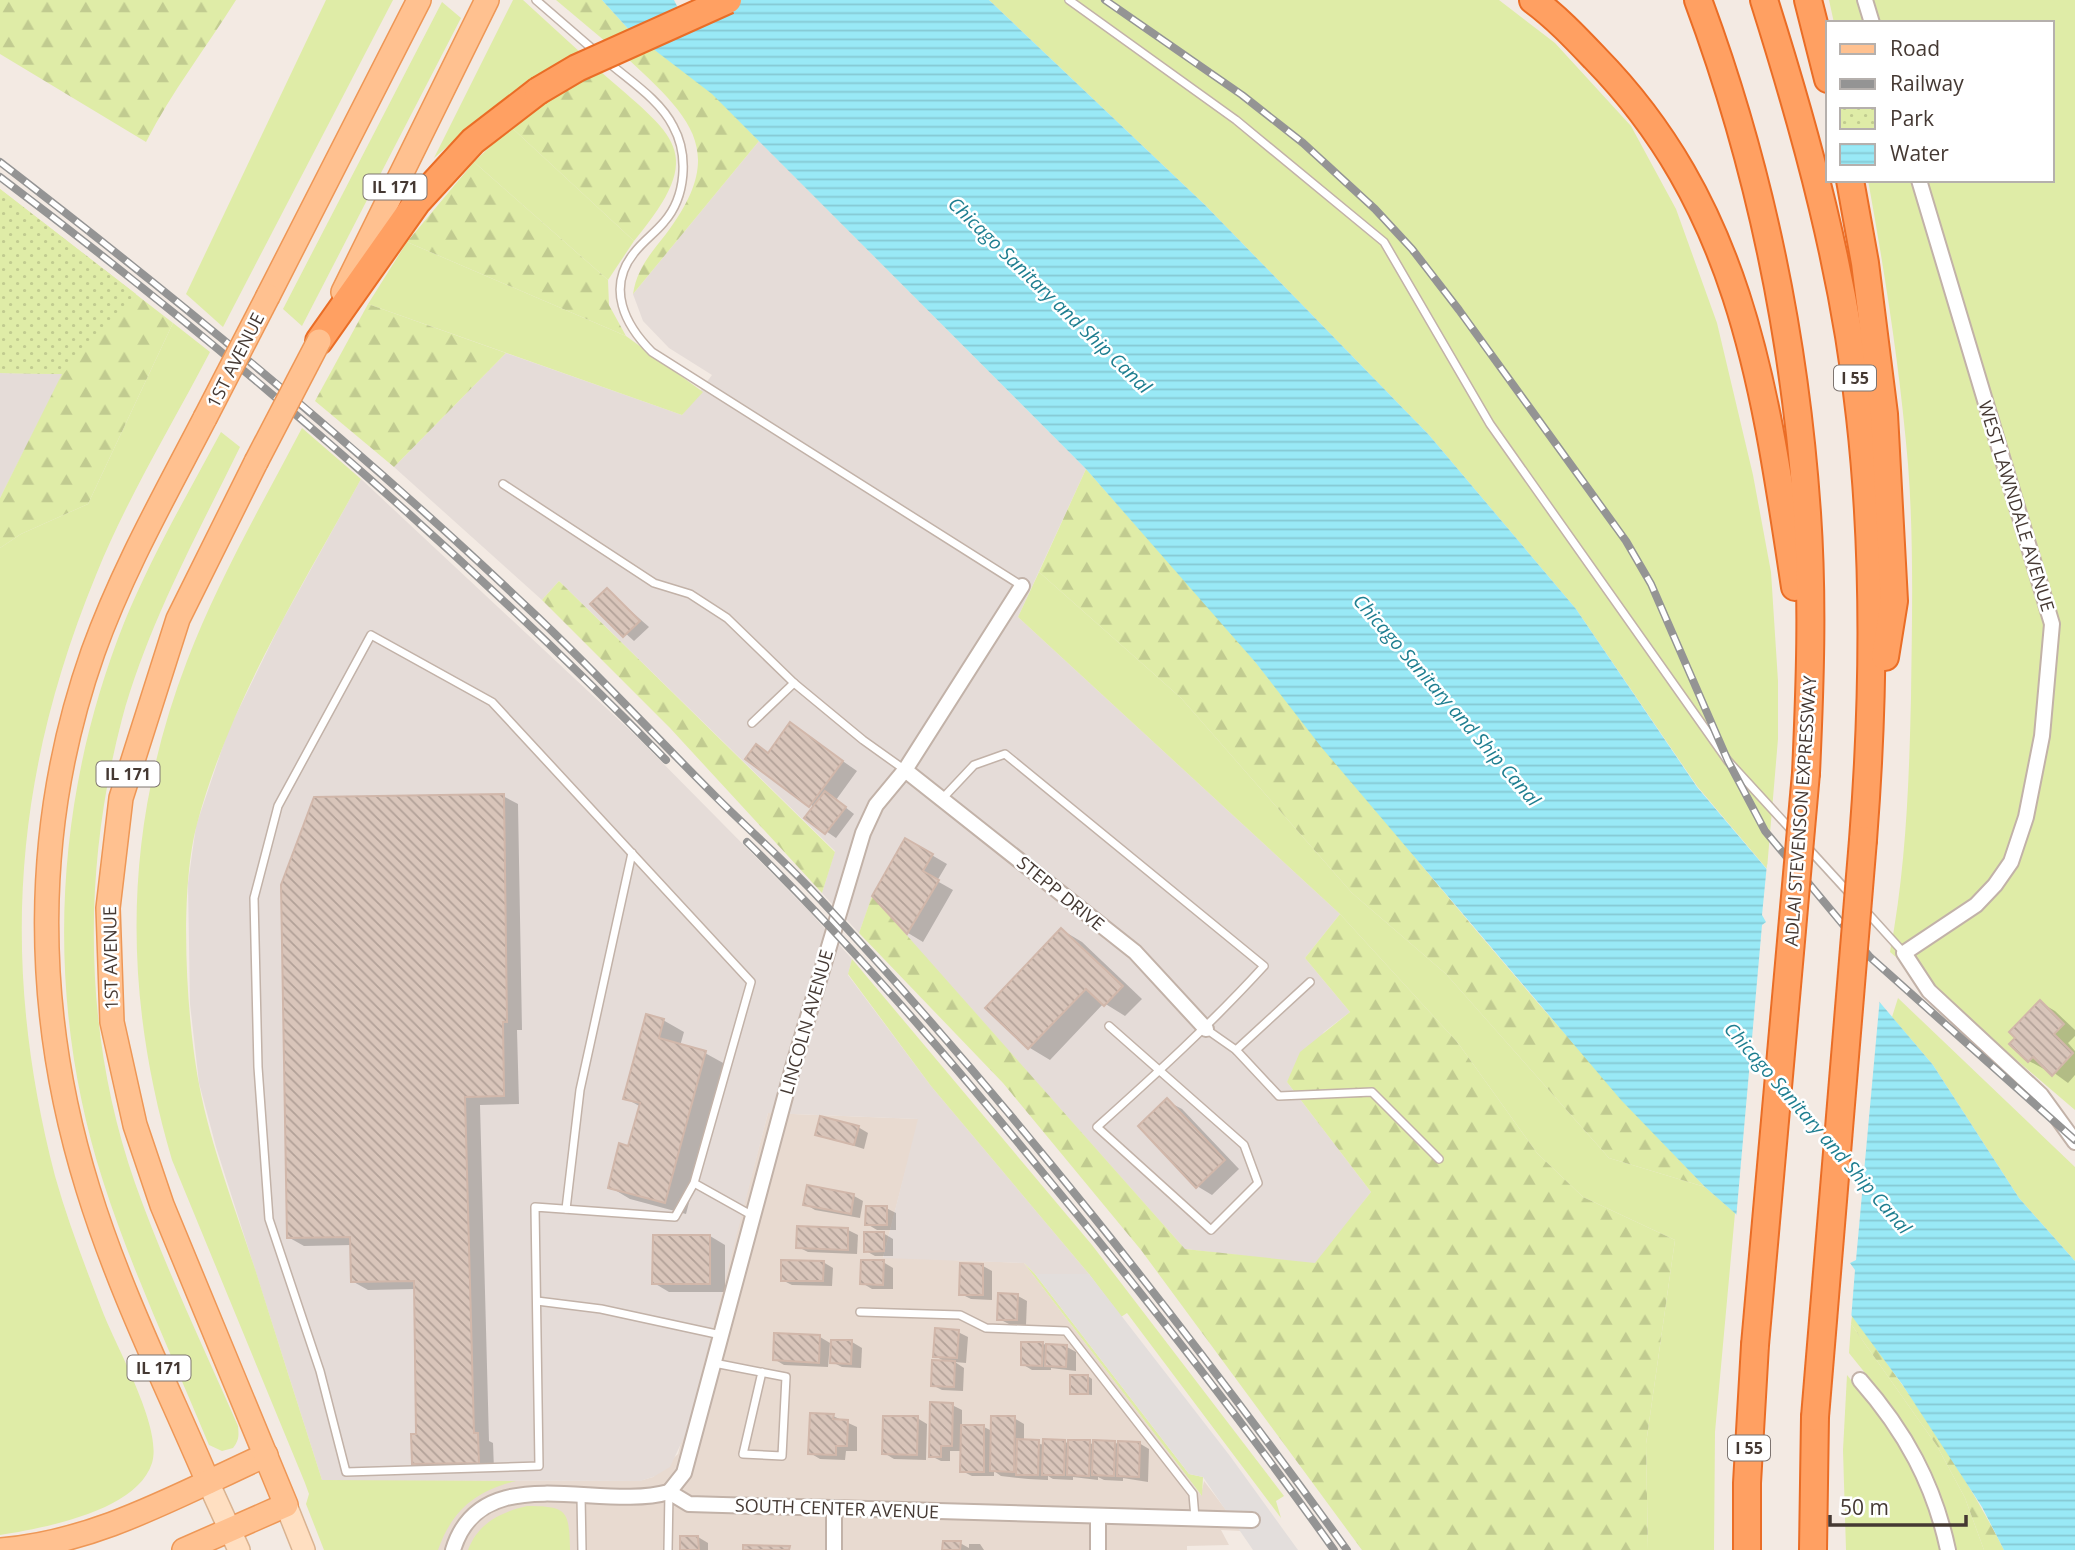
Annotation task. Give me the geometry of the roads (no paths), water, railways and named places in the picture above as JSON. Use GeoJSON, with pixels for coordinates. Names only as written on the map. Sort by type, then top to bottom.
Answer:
{"type":"FeatureCollection","features":[{"type":"Feature","properties":{"kind":"highway"},"geometry":{"type":"LineString","coordinates":[[319,341],[417,202],[472,141],[538,91],[577,68],[728,0]]}},
{"type":"Feature","properties":{"kind":"highway"},"geometry":{"type":"LineString","coordinates":[[1532,0],[1552,15],[1627,91],[1679,164],[1716,238],[1745,319],[1772,429],[1810,688]]}},
{"type":"Feature","properties":{"kind":"highway","name":"ADLAI STEVENSON EXPRESSWAY"},"geometry":{"type":"LineString","coordinates":[[1698,0],[1720,58],[1771,252],[1792,373],[1807,514],[1810,688],[1806,773],[1755,1345],[1746,1483],[1747,1550]]}},
{"type":"Feature","properties":{"kind":"highway","name":"I 55"},"geometry":{"type":"LineString","coordinates":[[1764,0],[1816,173],[1840,286],[1860,415],[1872,569],[1869,766],[1815,1416],[1813,1550]]}},
{"type":"Feature","properties":{"kind":"highway"},"geometry":{"type":"LineString","coordinates":[[1808,0],[1826,71]]}},
{"type":"Feature","properties":{"kind":"highway"},"geometry":{"type":"LineString","coordinates":[[1850,182],[1865,263],[1884,414],[1894,601],[1869,766]]}},
{"type":"Feature","properties":{"kind":"main road","name":"1ST AVENUE"},"geometry":{"type":"LineString","coordinates":[[208,1482],[131,1303],[89,1193],[71,1130],[49,1007],[44,921],[51,825],[71,729],[93,654],[110,609],[151,521],[419,0]]}},
{"type":"Feature","properties":{"kind":"main road","name":"IL 171"},"geometry":{"type":"LineString","coordinates":[[319,341],[487,0]]}},
{"type":"Feature","properties":{"kind":"main road","name":"1ST AVENUE"},"geometry":{"type":"LineString","coordinates":[[266,1455],[162,1205],[135,1125],[112,1022],[108,908],[121,798],[178,619],[319,341]]}},
{"type":"Feature","properties":{"kind":"main road","name":"IL 171"},"geometry":{"type":"LineString","coordinates":[[266,1455],[286,1505]]}},
{"type":"Feature","properties":{"kind":"main road"},"geometry":{"type":"LineString","coordinates":[[0,1550],[72,1538],[120,1522],[266,1455]]}},
{"type":"Feature","properties":{"kind":"main road"},"geometry":{"type":"LineString","coordinates":[[208,1482],[235,1540]]}},
{"type":"Feature","properties":{"kind":"main road"},"geometry":{"type":"LineString","coordinates":[[184,1550],[235,1540],[286,1505],[304,1550]]}},
{"type":"Feature","properties":{"kind":"street"},"geometry":{"type":"LineString","coordinates":[[1865,0],[1871,21]]}},
{"type":"Feature","properties":{"kind":"street","name":"WEST LAWNDALE AVENUE"},"geometry":{"type":"LineString","coordinates":[[1904,953],[1976,905],[1995,886],[2011,862],[2026,817],[2042,736],[2052,624],[1920,182]]}},
{"type":"Feature","properties":{"kind":"street","name":"LINCOLN AVENUE"},"geometry":{"type":"LineString","coordinates":[[669,1492],[684,1473],[851,865],[876,805],[905,769],[1022,586]]}},
{"type":"Feature","properties":{"kind":"street","name":"STEPP DRIVE"},"geometry":{"type":"LineString","coordinates":[[905,769],[1135,952],[1206,1029]]}},
{"type":"Feature","properties":{"kind":"street"},"geometry":{"type":"LineString","coordinates":[[1904,953],[1929,991],[2041,1095],[2075,1142]]}},
{"type":"Feature","properties":{"kind":"street"},"geometry":{"type":"LineString","coordinates":[[1860,1380],[1907,1439],[1941,1516],[1948,1550]]}},
{"type":"Feature","properties":{"kind":"street"},"geometry":{"type":"LineString","coordinates":[[453,1550],[468,1518],[480,1507],[497,1499],[538,1494],[646,1498],[669,1492]]}},
{"type":"Feature","properties":{"kind":"street","name":"SOUTH CENTER AVENUE"},"geometry":{"type":"LineString","coordinates":[[669,1492],[689,1504],[1252,1520]]}},
{"type":"Feature","properties":{"kind":"street"},"geometry":{"type":"LineString","coordinates":[[834,1508],[834,1550]]}},
{"type":"Feature","properties":{"kind":"street"},"geometry":{"type":"LineString","coordinates":[[1098,1517],[1098,1550]]}},
{"type":"Feature","properties":{"kind":"lane"},"geometry":{"type":"LineString","coordinates":[[536,0],[662,108],[679,138],[684,174],[680,193],[664,222],[625,264],[620,280],[622,309],[637,336],[652,352],[1022,586]]}},
{"type":"Feature","properties":{"kind":"lane"},"geometry":{"type":"LineString","coordinates":[[1069,0],[1236,120],[1384,242],[1490,424],[1728,761],[1904,953]]}},
{"type":"Feature","properties":{"kind":"lane"},"geometry":{"type":"LineString","coordinates":[[503,484],[654,583],[690,594],[727,618],[794,683],[863,740],[905,769]]}},
{"type":"Feature","properties":{"kind":"lane"},"geometry":{"type":"LineString","coordinates":[[371,635],[492,702],[751,982],[694,1183],[675,1217],[535,1207],[539,1466],[346,1472],[320,1371],[269,1219],[258,1067],[254,898],[278,806],[371,635]]}},
{"type":"Feature","properties":{"kind":"lane"},"geometry":{"type":"LineString","coordinates":[[752,723],[794,683]]}},
{"type":"Feature","properties":{"kind":"lane"},"geometry":{"type":"LineString","coordinates":[[942,799],[974,765],[1005,754],[1264,966],[1206,1029],[1160,1072],[1097,1127],[1211,1230],[1258,1183],[1244,1145],[1160,1072],[1108,1026]]}},
{"type":"Feature","properties":{"kind":"lane"},"geometry":{"type":"LineString","coordinates":[[566,1209],[580,1090],[632,853]]}},
{"type":"Feature","properties":{"kind":"lane"},"geometry":{"type":"LineString","coordinates":[[1236,1050],[1310,982]]}},
{"type":"Feature","properties":{"kind":"lane"},"geometry":{"type":"LineString","coordinates":[[1206,1029],[1236,1050],[1279,1096],[1372,1091],[1439,1159]]}},
{"type":"Feature","properties":{"kind":"lane"},"geometry":{"type":"LineString","coordinates":[[694,1183],[753,1216]]}},
{"type":"Feature","properties":{"kind":"lane"},"geometry":{"type":"LineString","coordinates":[[537,1301],[601,1309],[722,1335]]}},
{"type":"Feature","properties":{"kind":"lane"},"geometry":{"type":"LineString","coordinates":[[860,1312],[960,1315],[986,1328],[1066,1331],[1193,1494],[1195,1519]]}},
{"type":"Feature","properties":{"kind":"lane"},"geometry":{"type":"LineString","coordinates":[[714,1363],[762,1372],[786,1377],[782,1456],[744,1454],[762,1372]]}},
{"type":"Feature","properties":{"kind":"lane"},"geometry":{"type":"LineString","coordinates":[[668,1550],[669,1492]]}},
{"type":"Feature","properties":{"kind":"lane"},"geometry":{"type":"LineString","coordinates":[[581,1496],[582,1550]]}},
{"type":"Feature","properties":{"kind":"water","name":"Chicago Sanitary and Ship Canal"},"geometry":{"type":"Polygon","coordinates":[[[602,0],[674,0],[679,10],[690,5],[691,0],[989,0],[1205,205],[1429,435],[1576,609],[1697,787],[1933,1065],[2019,1198],[2075,1261],[2075,1550],[2004,1550],[1982,1507],[1902,1384],[1851,1315],[1705,1187],[1621,1100],[1322,748],[1256,663],[1086,469],[712,94],[631,32],[602,0]]]}},
{"type":"Feature","properties":{"kind":"railway"},"geometry":{"type":"LineString","coordinates":[[1105,0],[1242,95],[1303,143],[1375,209],[1412,249],[1626,541],[1651,584],[1728,761],[1765,831],[1870,957],[2075,1140]]}},
{"type":"Feature","properties":{"kind":"railway"},"geometry":{"type":"LineString","coordinates":[[0,162],[204,323],[402,492],[553,632],[806,885],[959,1055],[1093,1216],[1222,1382],[1347,1550]]}},
{"type":"Feature","properties":{"kind":"railway"},"geometry":{"type":"LineString","coordinates":[[0,177],[175,314],[344,456],[508,605],[666,760]]}},
{"type":"Feature","properties":{"kind":"railway"},"geometry":{"type":"LineString","coordinates":[[747,842],[862,962],[1008,1130],[1192,1358],[1334,1550]]}}]}
